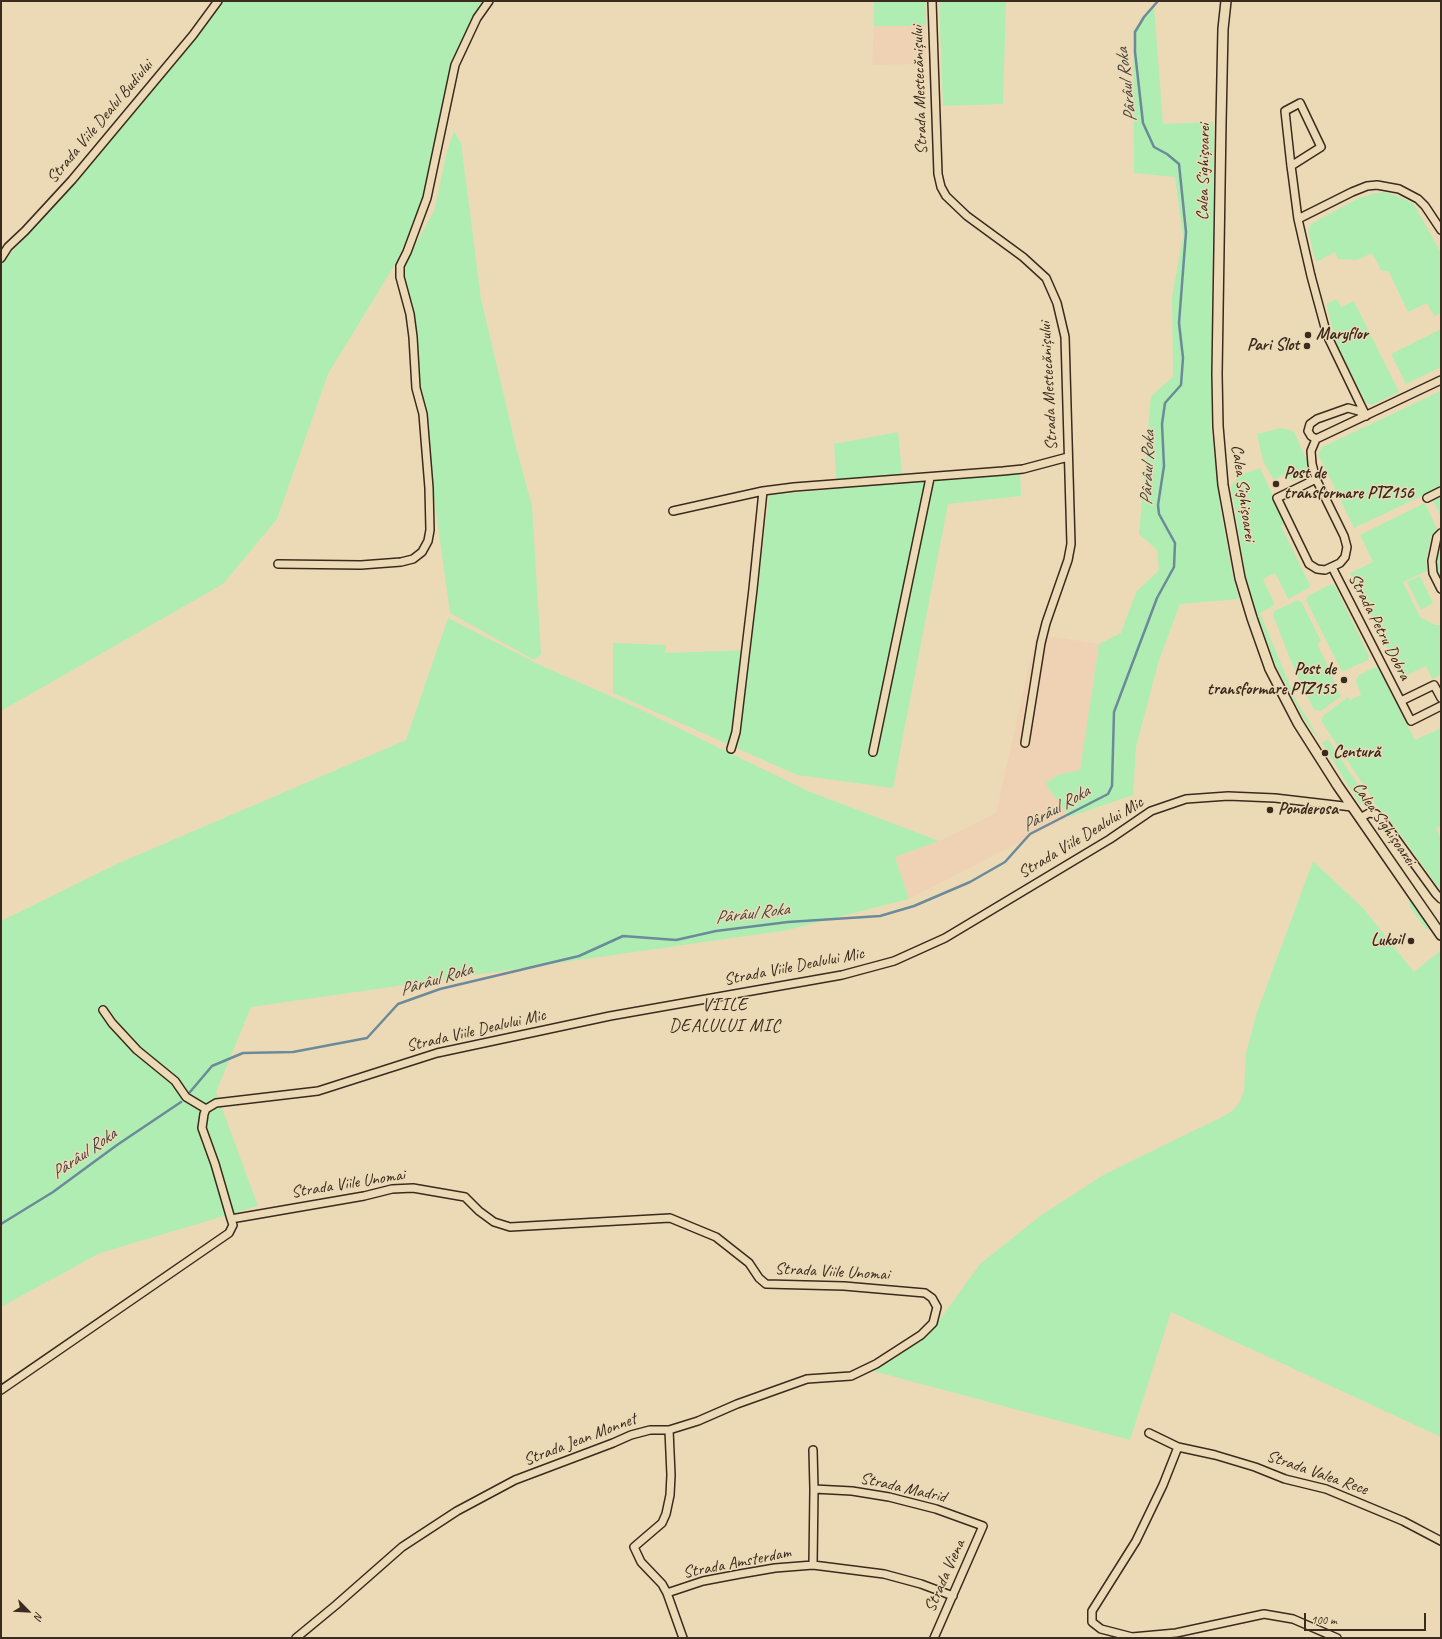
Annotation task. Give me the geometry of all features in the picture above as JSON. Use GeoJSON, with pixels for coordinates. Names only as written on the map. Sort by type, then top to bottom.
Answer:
{"type":"FeatureCollection","features":[{"type":"Feature","properties":{"kind":"main road","name":"Calea Sighișoarei"},"geometry":{"type":"LineString","coordinates":[[1226,1],[1223,28],[1221,123],[1217,374],[1218,426],[1227,511],[1240,578],[1270,669],[1298,723],[1352,807],[1441,935]]}},
{"type":"Feature","properties":{"kind":"street","name":"Strada Viile Dealul Budiului"},"geometry":{"type":"LineString","coordinates":[[1,258],[8,247],[25,231],[72,180],[193,35],[218,1]]}},
{"type":"Feature","properties":{"kind":"street"},"geometry":{"type":"LineString","coordinates":[[278,564],[360,565],[401,562],[413,560],[422,552],[428,541],[430,530],[429,488],[422,414],[416,388],[410,314],[400,277],[400,266],[407,252],[427,198],[455,64],[477,18],[489,1]]}},
{"type":"Feature","properties":{"kind":"street","name":"Strada Mestecănișului"},"geometry":{"type":"LineString","coordinates":[[932,1],[938,174],[941,187],[946,196],[967,216],[1023,257],[1046,278],[1057,303],[1065,337],[1071,544],[1068,560],[1046,622],[1041,643],[1025,743]]}},
{"type":"Feature","properties":{"kind":"street"},"geometry":{"type":"LineString","coordinates":[[1291,166],[1321,147],[1300,103],[1285,111],[1291,166],[1298,219],[1311,276],[1327,335],[1366,416]]}},
{"type":"Feature","properties":{"kind":"street"},"geometry":{"type":"LineString","coordinates":[[1298,219],[1352,192],[1367,186],[1378,185],[1399,189],[1418,199],[1425,206],[1441,230]]}},
{"type":"Feature","properties":{"kind":"street"},"geometry":{"type":"LineString","coordinates":[[1366,416],[1359,410],[1348,408],[1317,419],[1310,424],[1308,431],[1311,436],[1316,438],[1366,416],[1441,380]]}},
{"type":"Feature","properties":{"kind":"street","name":"Strada Petru Dobra"},"geometry":{"type":"LineString","coordinates":[[1316,438],[1311,451],[1312,464],[1316,479],[1344,536],[1347,547],[1345,557],[1332,567],[1325,570],[1317,569],[1309,564],[1277,498],[1316,479]]}},
{"type":"Feature","properties":{"kind":"street"},"geometry":{"type":"LineString","coordinates":[[673,511],[764,491],[794,487],[930,478],[1023,468],[1068,457]]}},
{"type":"Feature","properties":{"kind":"street"},"geometry":{"type":"LineString","coordinates":[[873,752],[930,478]]}},
{"type":"Feature","properties":{"kind":"street"},"geometry":{"type":"LineString","coordinates":[[731,749],[736,732],[764,491]]}},
{"type":"Feature","properties":{"kind":"street"},"geometry":{"type":"LineString","coordinates":[[1427,498],[1441,491]]}},
{"type":"Feature","properties":{"kind":"street"},"geometry":{"type":"LineString","coordinates":[[1441,533],[1437,537],[1432,561],[1433,573],[1441,589]]}},
{"type":"Feature","properties":{"kind":"street","name":"Strada Petru Dobra"},"geometry":{"type":"LineString","coordinates":[[1332,567],[1411,721],[1441,706]]}},
{"type":"Feature","properties":{"kind":"street","name":"Strada Petru Dobra"},"geometry":{"type":"LineString","coordinates":[[1400,701],[1434,685],[1441,698]]}},
{"type":"Feature","properties":{"kind":"street","name":"Strada Viile Dealului Mic"},"geometry":{"type":"LineString","coordinates":[[206,1110],[216,1103],[318,1091],[437,1053],[610,1016],[842,975],[894,961],[945,938],[1110,838],[1151,811],[1186,799],[1228,796],[1275,798],[1352,807]]}},
{"type":"Feature","properties":{"kind":"street"},"geometry":{"type":"LineString","coordinates":[[1360,818],[1369,813],[1376,814],[1383,821],[1441,899]]}},
{"type":"Feature","properties":{"kind":"street"},"geometry":{"type":"LineString","coordinates":[[1,1390],[226,1236],[232,1225],[232,1219],[215,1164],[202,1128],[206,1110],[186,1097],[175,1081],[137,1050],[112,1023],[103,1010]]}},
{"type":"Feature","properties":{"kind":"street","name":"Strada Viile Unomai"},"geometry":{"type":"LineString","coordinates":[[232,1219],[364,1196],[392,1189],[413,1188],[465,1197],[479,1211],[494,1222],[510,1227],[670,1218],[716,1237],[748,1263],[759,1278],[766,1284],[844,1286],[925,1293],[932,1298],[937,1307]]}},
{"type":"Feature","properties":{"kind":"street","name":"Strada Jean Monnet"},"geometry":{"type":"LineString","coordinates":[[296,1638],[402,1547],[457,1511],[515,1480],[613,1444],[631,1434],[650,1430],[669,1430],[698,1421],[737,1404],[807,1379],[851,1376],[876,1364],[921,1335],[933,1323],[937,1307]]}},
{"type":"Feature","properties":{"kind":"street"},"geometry":{"type":"LineString","coordinates":[[669,1430],[671,1475],[670,1495],[666,1514],[662,1522],[634,1548],[641,1562],[662,1584],[667,1593],[683,1638]]}},
{"type":"Feature","properties":{"kind":"street","name":"Strada Valea Rece"},"geometry":{"type":"LineString","coordinates":[[1149,1433],[1178,1447],[1215,1455],[1255,1467],[1285,1479],[1326,1489],[1403,1521],[1441,1540]]}},
{"type":"Feature","properties":{"kind":"street"},"geometry":{"type":"LineString","coordinates":[[1178,1447],[1163,1485],[1136,1541],[1092,1611],[1092,1622],[1101,1629],[1132,1637],[1176,1633],[1264,1614],[1293,1619],[1337,1638]]}},
{"type":"Feature","properties":{"kind":"street"},"geometry":{"type":"LineString","coordinates":[[813,1450],[813,1565]]}},
{"type":"Feature","properties":{"kind":"street","name":"Strada Madrid"},"geometry":{"type":"LineString","coordinates":[[814,1489],[852,1491],[888,1497],[936,1509],[983,1526]]}},
{"type":"Feature","properties":{"kind":"street","name":"Strada Viena"},"geometry":{"type":"LineString","coordinates":[[934,1638],[983,1526]]}},
{"type":"Feature","properties":{"kind":"street","name":"Strada Amsterdam"},"geometry":{"type":"LineString","coordinates":[[667,1593],[703,1581],[775,1568],[813,1565],[884,1574],[921,1584],[953,1596]]}},
{"type":"Feature","properties":{"kind":"shaded area"},"geometry":{"type":"Polygon","coordinates":[[[874,26],[926,26],[926,64],[872,65],[874,26]]]}},
{"type":"Feature","properties":{"kind":"shaded area"},"geometry":{"type":"Polygon","coordinates":[[[1036,634],[1099,644],[1080,770],[1058,775],[1045,783],[1069,817],[909,899],[895,857],[939,841],[996,813],[1036,634]]]}},
{"type":"Feature","properties":{"kind":"green space"},"geometry":{"type":"Polygon","coordinates":[[[221,1],[485,1],[449,73],[441,117],[421,204],[397,261],[328,374],[277,519],[223,584],[1,711],[1,265],[221,1]]]}},
{"type":"Feature","properties":{"kind":"green space"},"geometry":{"type":"Polygon","coordinates":[[[874,1],[926,1],[926,26],[874,26],[874,1]]]}},
{"type":"Feature","properties":{"kind":"green space"},"geometry":{"type":"Polygon","coordinates":[[[939,1],[1006,1],[1003,104],[943,106],[939,1]]]}},
{"type":"Feature","properties":{"kind":"green space"},"geometry":{"type":"Polygon","coordinates":[[[1154,6],[1163,124],[1214,122],[1211,426],[1221,513],[1233,577],[1239,599],[1180,604],[1159,660],[1136,747],[1133,795],[1069,817],[1045,783],[1058,775],[1080,770],[1099,644],[1121,633],[1136,592],[1159,570],[1157,550],[1139,534],[1151,396],[1173,377],[1172,297],[1183,236],[1175,177],[1134,173],[1133,31],[1154,6]]]}},
{"type":"Feature","properties":{"kind":"green space"},"geometry":{"type":"Polygon","coordinates":[[[454,131],[461,143],[481,299],[517,451],[532,506],[541,654],[534,660],[450,613],[429,461],[418,365],[403,267],[434,211],[447,151],[454,131]]]}},
{"type":"Feature","properties":{"kind":"green space"},"geometry":{"type":"Polygon","coordinates":[[[1384,192],[1398,196],[1414,204],[1441,253],[1441,313],[1434,316],[1427,303],[1408,312],[1389,272],[1381,270],[1372,253],[1357,260],[1338,259],[1335,252],[1316,262],[1308,231],[1311,224],[1359,198],[1384,192]]]}},
{"type":"Feature","properties":{"kind":"green space"},"geometry":{"type":"Polygon","coordinates":[[[1337,299],[1341,307],[1354,301],[1399,392],[1372,405],[1366,403],[1336,342],[1326,304],[1337,299]]]}},
{"type":"Feature","properties":{"kind":"green space"},"geometry":{"type":"Polygon","coordinates":[[[1441,329],[1441,367],[1406,384],[1391,354],[1441,329]]]}},
{"type":"Feature","properties":{"kind":"green space"},"geometry":{"type":"Polygon","coordinates":[[[1441,391],[1441,487],[1354,528],[1318,454],[1322,447],[1441,391]]]}},
{"type":"Feature","properties":{"kind":"green space"},"geometry":{"type":"Polygon","coordinates":[[[1281,428],[1294,431],[1312,473],[1293,481],[1284,475],[1274,480],[1263,461],[1257,434],[1281,428]]]}},
{"type":"Feature","properties":{"kind":"green space"},"geometry":{"type":"Polygon","coordinates":[[[898,432],[903,483],[1020,473],[1021,496],[948,504],[893,788],[797,775],[613,693],[613,643],[666,645],[665,653],[750,650],[769,495],[837,489],[834,444],[898,432]]]}},
{"type":"Feature","properties":{"kind":"green space"},"geometry":{"type":"Polygon","coordinates":[[[1260,468],[1286,523],[1281,526],[1310,585],[1309,588],[1288,599],[1275,573],[1263,579],[1275,605],[1260,613],[1296,700],[1322,743],[1305,721],[1276,666],[1257,614],[1246,576],[1231,487],[1240,475],[1260,468]]]}},
{"type":"Feature","properties":{"kind":"green space"},"geometry":{"type":"Polygon","coordinates":[[[1441,495],[1441,517],[1432,499],[1441,495]]]}},
{"type":"Feature","properties":{"kind":"green space"},"geometry":{"type":"Polygon","coordinates":[[[1425,503],[1437,529],[1431,536],[1426,561],[1427,571],[1403,582],[1420,617],[1435,625],[1441,625],[1441,676],[1440,675],[1432,679],[1426,666],[1401,678],[1350,573],[1373,562],[1360,535],[1425,503]]]}},
{"type":"Feature","properties":{"kind":"green space"},"geometry":{"type":"Polygon","coordinates":[[[1441,548],[1441,581],[1435,569],[1438,549],[1441,548]]]}},
{"type":"Feature","properties":{"kind":"green space"},"geometry":{"type":"Polygon","coordinates":[[[1420,576],[1433,603],[1421,610],[1407,582],[1420,576]]]}},
{"type":"Feature","properties":{"kind":"green space"},"geometry":{"type":"Polygon","coordinates":[[[1331,584],[1335,586],[1369,656],[1368,660],[1344,671],[1341,670],[1306,600],[1308,596],[1331,584]]]}},
{"type":"Feature","properties":{"kind":"green space"},"geometry":{"type":"Polygon","coordinates":[[[1298,600],[1301,601],[1321,641],[1317,643],[1341,696],[1321,711],[1314,710],[1306,694],[1292,664],[1273,615],[1274,611],[1298,600]]]}},
{"type":"Feature","properties":{"kind":"green space"},"geometry":{"type":"Polygon","coordinates":[[[448,618],[542,666],[633,706],[808,791],[939,841],[895,857],[909,899],[788,930],[251,1007],[216,1092],[258,1206],[100,1253],[1,1307],[1,921],[119,863],[406,740],[448,618]]]}},
{"type":"Feature","properties":{"kind":"green space"},"geometry":{"type":"Polygon","coordinates":[[[1375,667],[1378,668],[1415,740],[1441,728],[1441,825],[1436,828],[1441,839],[1441,891],[1387,816],[1376,806],[1322,722],[1324,715],[1348,697],[1350,700],[1361,695],[1356,681],[1357,678],[1359,675],[1375,667]]]}},
{"type":"Feature","properties":{"kind":"green space"},"geometry":{"type":"Polygon","coordinates":[[[1328,739],[1368,800],[1369,805],[1367,806],[1359,803],[1322,743],[1328,739]]]}},
{"type":"Feature","properties":{"kind":"green space"},"geometry":{"type":"Polygon","coordinates":[[[1313,861],[1364,909],[1414,972],[1441,950],[1441,1437],[1171,1312],[1130,1440],[873,1371],[928,1336],[980,1264],[1040,1216],[1105,1174],[1224,1116],[1232,1111],[1240,1102],[1244,1090],[1246,1053],[1256,1015],[1313,861]]]}},
{"type":"Feature","properties":{"kind":"green space"},"geometry":{"type":"Polygon","coordinates":[[[1409,896],[1433,931],[1425,928],[1410,907],[1409,896]]]}},
{"type":"Feature","properties":{"kind":"waterway","name":"Pârâul Roka"},"geometry":{"type":"LineString","coordinates":[[190,1092],[212,1066],[243,1053],[293,1052],[367,1038],[398,1004],[440,989],[579,956],[623,936],[676,940],[716,931],[788,922],[880,916],[914,906],[970,882],[1005,862],[1030,834],[1108,794],[1112,786],[1114,712],[1157,598],[1174,567],[1175,543],[1159,514],[1158,505],[1164,466],[1162,424],[1165,403],[1181,385],[1183,358],[1179,323],[1186,232],[1179,164],[1167,154],[1154,147],[1143,123],[1135,52],[1135,32],[1144,17],[1158,1]]}},
{"type":"Feature","properties":{"kind":"waterway","name":"Pârâul Roka"},"geometry":{"type":"LineString","coordinates":[[1,1224],[53,1192],[117,1145],[181,1102]]}},
{"type":"Feature","properties":{"kind":"place","name":"Maryflor"},"geometry":{"type":"Point","coordinates":[1308,335]}},
{"type":"Feature","properties":{"kind":"place","name":"Pari Slot"},"geometry":{"type":"Point","coordinates":[1307,346]}},
{"type":"Feature","properties":{"kind":"place","name":"Post de transformare PTZ156"},"geometry":{"type":"Point","coordinates":[1276,484]}},
{"type":"Feature","properties":{"kind":"place","name":"Post de transformare PTZ155"},"geometry":{"type":"Point","coordinates":[1344,680]}},
{"type":"Feature","properties":{"kind":"place","name":"Centură"},"geometry":{"type":"Point","coordinates":[1325,753]}},
{"type":"Feature","properties":{"kind":"place","name":"Ponderosa"},"geometry":{"type":"Point","coordinates":[1270,810]}},
{"type":"Feature","properties":{"kind":"place","name":"Lukoil"},"geometry":{"type":"Point","coordinates":[1411,941]}},
{"type":"Feature","properties":{"kind":"district","name":"VIILE DEALULUI MIC"},"geometry":{"type":"Point","coordinates":[725,1015]}}]}
